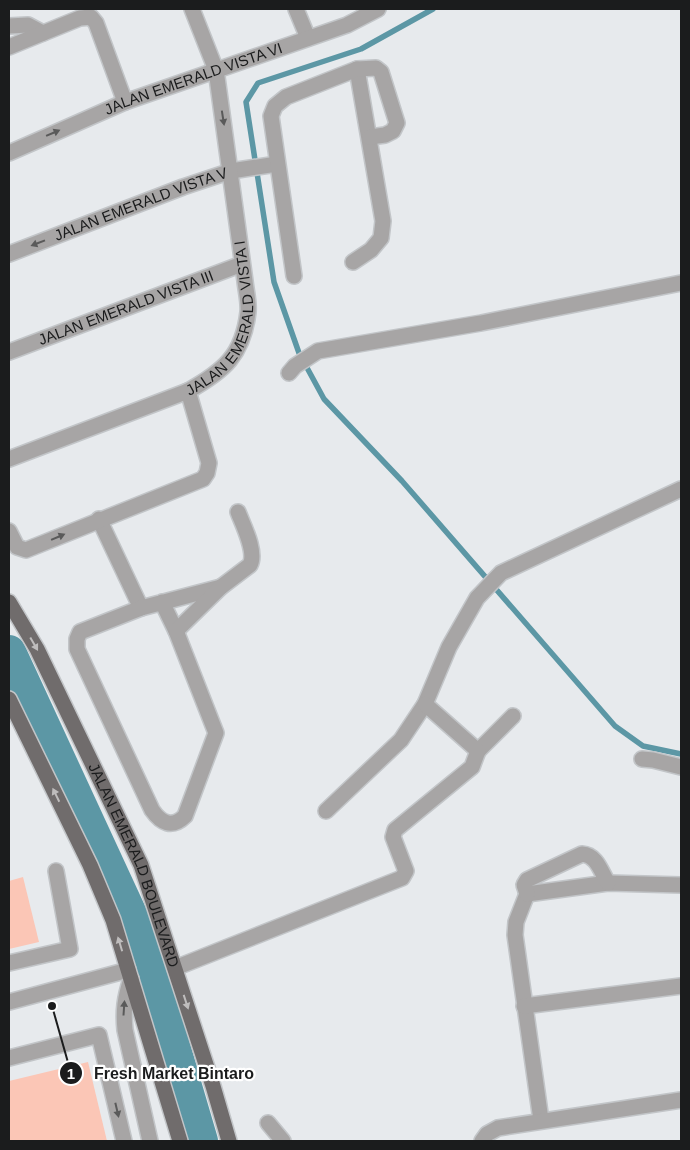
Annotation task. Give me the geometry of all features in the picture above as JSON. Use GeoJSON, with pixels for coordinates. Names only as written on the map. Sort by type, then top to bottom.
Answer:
{"type":"FeatureCollection","features":[{"type":"Feature","properties":{"kind":"main road","name":"JALAN EMERALD BOULEVARD"},"geometry":{"type":"LineString","coordinates":[[9,602],[37,649],[141,865],[229,1141]]}},
{"type":"Feature","properties":{"kind":"main road"},"geometry":{"type":"LineString","coordinates":[[9,699],[90,865],[113,920],[180,1141]]}},
{"type":"Feature","properties":{"kind":"street","name":"JALAN EMERALD VISTA I"},"geometry":{"type":"LineString","coordinates":[[9,531],[17,546],[26,550],[203,479],[207,473],[209,463],[188,391],[209,380],[228,364],[242,340],[248,310],[242,264],[236,170],[216,70],[192,9]]}},
{"type":"Feature","properties":{"kind":"street"},"geometry":{"type":"LineString","coordinates":[[296,9],[308,38]]}},
{"type":"Feature","properties":{"kind":"street","name":"JALAN EMERALD VISTA VI"},"geometry":{"type":"LineString","coordinates":[[9,153],[125,102],[347,25],[378,9]]}},
{"type":"Feature","properties":{"kind":"street"},"geometry":{"type":"LineString","coordinates":[[9,47],[80,18],[91,16],[96,23],[125,102]]}},
{"type":"Feature","properties":{"kind":"street"},"geometry":{"type":"LineString","coordinates":[[9,26],[28,26],[43,33]]}},
{"type":"Feature","properties":{"kind":"street"},"geometry":{"type":"LineString","coordinates":[[294,276],[272,165],[272,116],[275,106],[286,97],[358,69],[376,68],[381,72],[397,123],[393,131],[385,135],[370,137]]}},
{"type":"Feature","properties":{"kind":"street"},"geometry":{"type":"LineString","coordinates":[[352,262],[371,250],[381,238],[383,221],[358,69]]}},
{"type":"Feature","properties":{"kind":"street","name":"JALAN EMERALD VISTA V"},"geometry":{"type":"LineString","coordinates":[[9,254],[183,187],[236,170],[272,165]]}},
{"type":"Feature","properties":{"kind":"street","name":"JALAN EMERALD VISTA III"},"geometry":{"type":"LineString","coordinates":[[9,352],[242,264]]}},
{"type":"Feature","properties":{"kind":"street"},"geometry":{"type":"LineString","coordinates":[[297,365],[318,352],[335,348],[481,323],[681,283]]}},
{"type":"Feature","properties":{"kind":"street"},"geometry":{"type":"LineString","coordinates":[[9,459],[188,391]]}},
{"type":"Feature","properties":{"kind":"street"},"geometry":{"type":"LineString","coordinates":[[326,811],[401,740],[426,704],[449,646],[477,598],[501,573],[681,489]]}},
{"type":"Feature","properties":{"kind":"street"},"geometry":{"type":"LineString","coordinates":[[176,631],[220,587],[250,565],[253,560],[251,548],[238,512]]}},
{"type":"Feature","properties":{"kind":"street"},"geometry":{"type":"LineString","coordinates":[[99,520],[141,608]]}},
{"type":"Feature","properties":{"kind":"street"},"geometry":{"type":"LineString","coordinates":[[162,602],[176,631],[216,734],[185,816],[180,822],[169,824],[159,820],[152,810],[77,649],[76,639],[80,632],[141,608],[162,602],[220,587]]}},
{"type":"Feature","properties":{"kind":"street"},"geometry":{"type":"LineString","coordinates":[[426,704],[478,751]]}},
{"type":"Feature","properties":{"kind":"street"},"geometry":{"type":"LineString","coordinates":[[175,968],[402,878],[406,871],[393,837],[395,830],[472,768],[478,751],[513,716]]}},
{"type":"Feature","properties":{"kind":"street"},"geometry":{"type":"LineString","coordinates":[[642,760],[652,760],[681,767]]}},
{"type":"Feature","properties":{"kind":"street"},"geometry":{"type":"LineString","coordinates":[[541,1120],[515,929],[527,894],[524,885],[527,880],[582,854],[589,854],[594,858],[608,883]]}},
{"type":"Feature","properties":{"kind":"street"},"geometry":{"type":"LineString","coordinates":[[9,964],[70,949],[56,870]]}},
{"type":"Feature","properties":{"kind":"street"},"geometry":{"type":"LineString","coordinates":[[527,894],[608,883],[681,885]]}},
{"type":"Feature","properties":{"kind":"street"},"geometry":{"type":"LineString","coordinates":[[9,1002],[129,974],[123,1016],[150,1141]]}},
{"type":"Feature","properties":{"kind":"street"},"geometry":{"type":"LineString","coordinates":[[524,1006],[681,986]]}},
{"type":"Feature","properties":{"kind":"street"},"geometry":{"type":"LineString","coordinates":[[102,1044],[125,1030]]}},
{"type":"Feature","properties":{"kind":"street"},"geometry":{"type":"LineString","coordinates":[[9,1058],[98,1034],[102,1044],[124,1141]]}},
{"type":"Feature","properties":{"kind":"street"},"geometry":{"type":"LineString","coordinates":[[102,1044],[128,1046]]}},
{"type":"Feature","properties":{"kind":"street"},"geometry":{"type":"LineString","coordinates":[[482,1141],[487,1134],[498,1128],[681,1100]]}},
{"type":"Feature","properties":{"kind":"street"},"geometry":{"type":"LineString","coordinates":[[268,1123],[283,1141]]}},
{"type":"Feature","properties":{"kind":"building"},"geometry":{"type":"Polygon","coordinates":[[[23,877],[39,942],[9,949],[9,881],[23,877]]]}},
{"type":"Feature","properties":{"kind":"building"},"geometry":{"type":"Polygon","coordinates":[[[88,1062],[107,1141],[9,1141],[9,1081],[88,1062]]]}},
{"type":"Feature","properties":{"kind":"waterway"},"geometry":{"type":"LineString","coordinates":[[433,9],[361,49],[258,83],[246,102],[274,282],[299,353],[324,399],[402,481],[615,726],[643,746],[681,754]]}},
{"type":"Feature","properties":{"kind":"waterway"},"geometry":{"type":"LineString","coordinates":[[9,652],[142,940],[201,1141]]}},
{"type":"Feature","properties":{"kind":"place","name":"Fresh Market Bintaro"},"geometry":{"type":"Point","coordinates":[52,1006]}}]}
